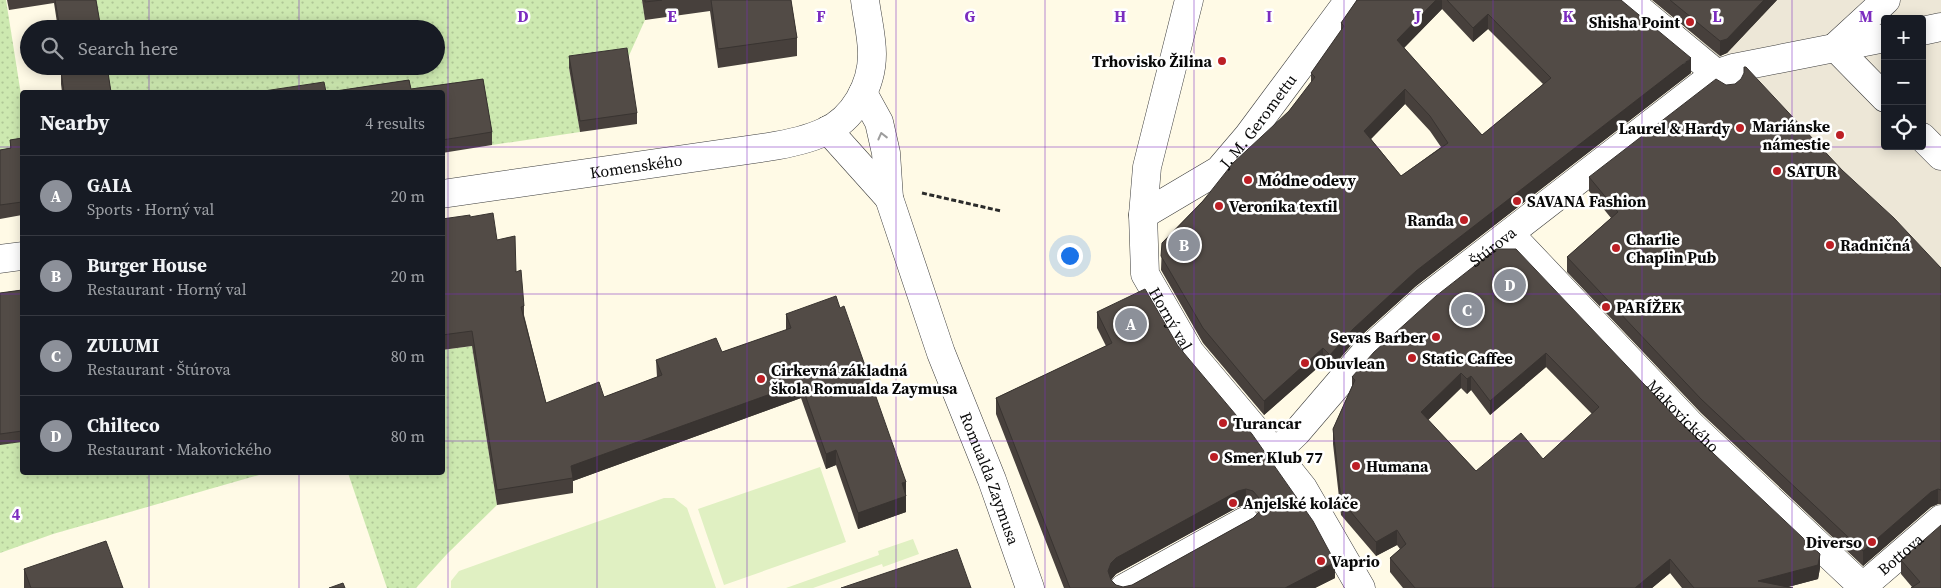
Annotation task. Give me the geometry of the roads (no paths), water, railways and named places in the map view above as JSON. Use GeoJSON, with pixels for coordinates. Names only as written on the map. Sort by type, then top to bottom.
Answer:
{"type":"FeatureCollection","features":[{"type":"Feature","properties":{"kind":"street"},"geometry":{"type":"LineString","coordinates":[[828,130],[845,118],[863,93],[870,75],[872,52],[865,0]]}},
{"type":"Feature","properties":{"kind":"street","name":"Horný val"},"geometry":{"type":"LineString","coordinates":[[1189,0],[1147,167],[1143,214],[1145,274],[1190,352],[1276,452],[1294,493],[1361,588]]}},
{"type":"Feature","properties":{"kind":"street","name":"J. M. Geromettu"},"geometry":{"type":"LineString","coordinates":[[1143,214],[1219,170],[1248,136],[1349,0]]}},
{"type":"Feature","properties":{"kind":"street"},"geometry":{"type":"LineString","coordinates":[[1628,0],[1717,67],[1881,39]]}},
{"type":"Feature","properties":{"kind":"street"},"geometry":{"type":"LineString","coordinates":[[1835,47],[1886,0]]}},
{"type":"Feature","properties":{"kind":"street"},"geometry":{"type":"LineString","coordinates":[[1926,30],[1941,27]]}},
{"type":"Feature","properties":{"kind":"street"},"geometry":{"type":"LineString","coordinates":[[1835,47],[1881,94]]}},
{"type":"Feature","properties":{"kind":"street","name":"Štúrova"},"geometry":{"type":"LineString","coordinates":[[1276,452],[1297,432],[1363,355],[1426,298],[1510,234],[1717,67]]}},
{"type":"Feature","properties":{"kind":"street","name":"Romualda Zaymusa"},"geometry":{"type":"LineString","coordinates":[[863,93],[879,122],[889,182],[889,198],[941,353],[992,480],[1030,588]]}},
{"type":"Feature","properties":{"kind":"street","name":"Romualda Zaymusa"},"geometry":{"type":"LineString","coordinates":[[828,130],[889,198]]}},
{"type":"Feature","properties":{"kind":"street","name":"Komenského"},"geometry":{"type":"LineString","coordinates":[[445,194],[768,147],[803,140],[828,130]]}},
{"type":"Feature","properties":{"kind":"street"},"geometry":{"type":"LineString","coordinates":[[1926,141],[1941,156]]}},
{"type":"Feature","properties":{"kind":"street","name":"Makovického"},"geometry":{"type":"LineString","coordinates":[[1510,234],[1690,424],[1863,587]]}},
{"type":"Feature","properties":{"kind":"street"},"geometry":{"type":"LineString","coordinates":[[0,259],[20,256]]}},
{"type":"Feature","properties":{"kind":"street","name":"Bottova"},"geometry":{"type":"LineString","coordinates":[[1863,587],[1941,519]]}},
{"type":"Feature","properties":{"kind":"street"},"geometry":{"type":"LineString","coordinates":[[1124,588],[1245,521]]}},
{"type":"Feature","properties":{"kind":"tunnel"},"geometry":{"type":"LineString","coordinates":[[1709,49],[1757,0]]}},
{"type":"Feature","properties":{"kind":"place","name":"Shisha Point"},"geometry":{"type":"Point","coordinates":[1690,22]}},
{"type":"Feature","properties":{"kind":"place","name":"Trhovisko Žilina"},"geometry":{"type":"Point","coordinates":[1222,61]}},
{"type":"Feature","properties":{"kind":"place","name":"Laurel & Hardy"},"geometry":{"type":"Point","coordinates":[1740,128]}},
{"type":"Feature","properties":{"kind":"place","name":"Mariánske námestie"},"geometry":{"type":"Point","coordinates":[1840,135]}},
{"type":"Feature","properties":{"kind":"place","name":"SATUR"},"geometry":{"type":"Point","coordinates":[1777,171]}},
{"type":"Feature","properties":{"kind":"place","name":"Módne odevy"},"geometry":{"type":"Point","coordinates":[1248,180]}},
{"type":"Feature","properties":{"kind":"place","name":"SAVANA Fashion"},"geometry":{"type":"Point","coordinates":[1517,201]}},
{"type":"Feature","properties":{"kind":"place","name":"Veronika textil"},"geometry":{"type":"Point","coordinates":[1219,206]}},
{"type":"Feature","properties":{"kind":"place","name":"Randa"},"geometry":{"type":"Point","coordinates":[1464,220]}},
{"type":"Feature","properties":{"kind":"place","name":"Burger House"},"geometry":{"type":"Point","coordinates":[1184,245]}},
{"type":"Feature","properties":{"kind":"place","name":"Radničná"},"geometry":{"type":"Point","coordinates":[1830,245]}},
{"type":"Feature","properties":{"kind":"place","name":"Charlie Chaplin Pub"},"geometry":{"type":"Point","coordinates":[1616,248]}},
{"type":"Feature","properties":{"kind":"place","name":"Chilteco"},"geometry":{"type":"Point","coordinates":[1510,285]}},
{"type":"Feature","properties":{"kind":"place","name":"PARÍŽEK"},"geometry":{"type":"Point","coordinates":[1606,307]}},
{"type":"Feature","properties":{"kind":"place","name":"ZULUMI"},"geometry":{"type":"Point","coordinates":[1467,310]}},
{"type":"Feature","properties":{"kind":"place","name":"GAIA"},"geometry":{"type":"Point","coordinates":[1131,324]}},
{"type":"Feature","properties":{"kind":"place","name":"Sevas Barber"},"geometry":{"type":"Point","coordinates":[1436,337]}},
{"type":"Feature","properties":{"kind":"place","name":"Static Caffee"},"geometry":{"type":"Point","coordinates":[1412,358]}},
{"type":"Feature","properties":{"kind":"place","name":"Obuvlean"},"geometry":{"type":"Point","coordinates":[1305,363]}},
{"type":"Feature","properties":{"kind":"place","name":"Cirkevná základná škola Romualda Zaymusa"},"geometry":{"type":"Point","coordinates":[761,379]}},
{"type":"Feature","properties":{"kind":"place","name":"Turancar"},"geometry":{"type":"Point","coordinates":[1223,423]}},
{"type":"Feature","properties":{"kind":"place","name":"Smer Klub 77"},"geometry":{"type":"Point","coordinates":[1214,457]}},
{"type":"Feature","properties":{"kind":"place","name":"Humana"},"geometry":{"type":"Point","coordinates":[1356,466]}},
{"type":"Feature","properties":{"kind":"place","name":"Anjelské koláče"},"geometry":{"type":"Point","coordinates":[1233,503]}},
{"type":"Feature","properties":{"kind":"place","name":"Diverso"},"geometry":{"type":"Point","coordinates":[1872,542]}},
{"type":"Feature","properties":{"kind":"place","name":"Vaprio"},"geometry":{"type":"Point","coordinates":[1321,561]}}]}
